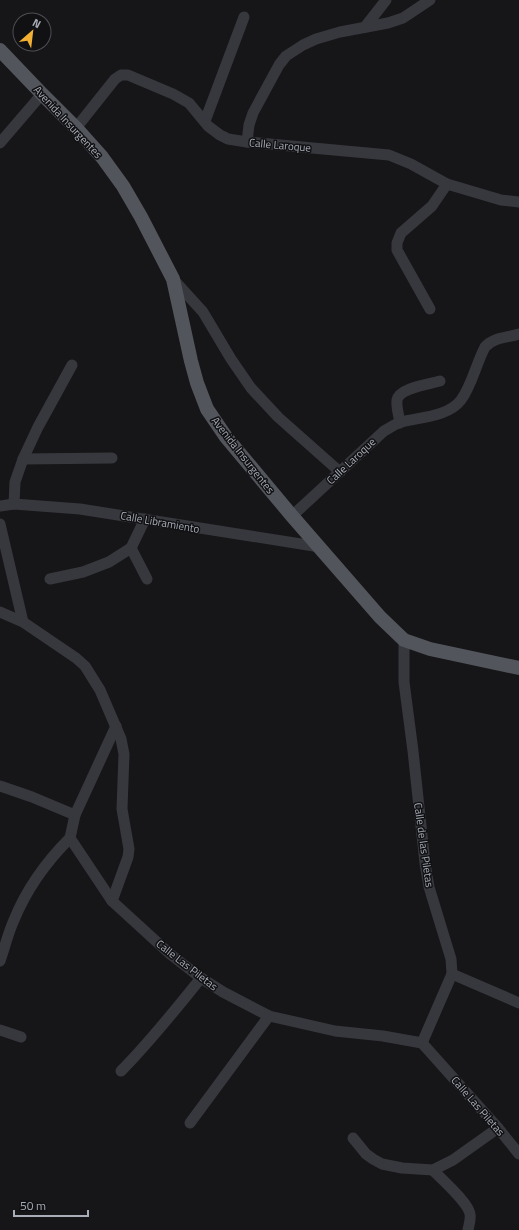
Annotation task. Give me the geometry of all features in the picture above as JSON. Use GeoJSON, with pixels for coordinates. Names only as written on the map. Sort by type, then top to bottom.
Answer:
{"type":"FeatureCollection","features":[{"type":"Feature","properties":{"kind":"main road","name":"Avenida Insurgentes"},"geometry":{"type":"LineString","coordinates":[[0,50],[76,128],[102,157],[123,186],[174,279],[191,361],[197,383],[207,409],[226,437],[292,516],[380,617],[404,640],[430,649],[519,668]]}},
{"type":"Feature","properties":{"kind":"street"},"geometry":{"type":"LineString","coordinates":[[365,27],[386,0]]}},
{"type":"Feature","properties":{"kind":"street"},"geometry":{"type":"LineString","coordinates":[[247,142],[249,125],[253,113],[279,65],[286,56],[316,39],[403,18],[430,0]]}},
{"type":"Feature","properties":{"kind":"street"},"geometry":{"type":"LineString","coordinates":[[205,122],[244,17]]}},
{"type":"Feature","properties":{"kind":"street","name":"Calle Laroque"},"geometry":{"type":"LineString","coordinates":[[76,128],[115,79],[121,75],[136,78],[181,98],[189,103],[213,131],[228,139],[389,155],[411,164],[447,184],[501,200],[519,202]]}},
{"type":"Feature","properties":{"kind":"street"},"geometry":{"type":"LineString","coordinates":[[0,143],[42,94]]}},
{"type":"Feature","properties":{"kind":"street"},"geometry":{"type":"LineString","coordinates":[[430,309],[397,250],[397,243],[401,233],[432,206],[447,184]]}},
{"type":"Feature","properties":{"kind":"street"},"geometry":{"type":"LineString","coordinates":[[174,279],[203,312],[231,359],[251,388],[278,417],[340,472]]}},
{"type":"Feature","properties":{"kind":"street","name":"Calle Laroque"},"geometry":{"type":"LineString","coordinates":[[292,516],[384,431],[400,423],[441,413],[457,405],[466,392],[485,347],[490,341],[519,334]]}},
{"type":"Feature","properties":{"kind":"street"},"geometry":{"type":"LineString","coordinates":[[14,504],[15,482],[23,459],[38,427],[72,365]]}},
{"type":"Feature","properties":{"kind":"street"},"geometry":{"type":"LineString","coordinates":[[400,423],[397,402],[399,394],[440,381]]}},
{"type":"Feature","properties":{"kind":"street"},"geometry":{"type":"LineString","coordinates":[[23,459],[112,458]]}},
{"type":"Feature","properties":{"kind":"street","name":"Calle Libramiento"},"geometry":{"type":"LineString","coordinates":[[0,506],[14,504],[80,509],[145,518],[212,531],[320,547]]}},
{"type":"Feature","properties":{"kind":"street"},"geometry":{"type":"LineString","coordinates":[[50,579],[98,567],[110,562],[132,548],[145,518]]}},
{"type":"Feature","properties":{"kind":"street"},"geometry":{"type":"LineString","coordinates":[[0,524],[22,622]]}},
{"type":"Feature","properties":{"kind":"street"},"geometry":{"type":"LineString","coordinates":[[132,548],[147,579]]}},
{"type":"Feature","properties":{"kind":"street"},"geometry":{"type":"LineString","coordinates":[[0,612],[22,622],[76,658],[85,666],[100,690],[116,726],[121,739],[124,754],[122,809],[129,849],[128,857],[112,901]]}},
{"type":"Feature","properties":{"kind":"street","name":"Calle de las Piletas"},"geometry":{"type":"LineString","coordinates":[[404,640],[404,682],[425,863],[429,886],[451,959],[452,974]]}},
{"type":"Feature","properties":{"kind":"street"},"geometry":{"type":"LineString","coordinates":[[0,961],[14,920],[24,898],[41,870],[70,838],[75,815],[116,726]]}},
{"type":"Feature","properties":{"kind":"street"},"geometry":{"type":"LineString","coordinates":[[0,786],[32,796],[75,815]]}},
{"type":"Feature","properties":{"kind":"street","name":"Calle Las Piletas"},"geometry":{"type":"LineString","coordinates":[[70,838],[112,901],[158,944],[200,978],[269,1016],[312,1027],[422,1043],[498,1128],[519,1154]]}},
{"type":"Feature","properties":{"kind":"street"},"geometry":{"type":"LineString","coordinates":[[422,1043],[452,974],[519,1003]]}},
{"type":"Feature","properties":{"kind":"street"},"geometry":{"type":"LineString","coordinates":[[121,1071],[150,1040],[200,978]]}},
{"type":"Feature","properties":{"kind":"street"},"geometry":{"type":"LineString","coordinates":[[190,1123],[269,1016]]}},
{"type":"Feature","properties":{"kind":"street"},"geometry":{"type":"LineString","coordinates":[[0,1030],[21,1037]]}},
{"type":"Feature","properties":{"kind":"street"},"geometry":{"type":"LineString","coordinates":[[353,1138],[366,1154],[382,1164],[402,1168],[432,1170],[453,1160],[498,1128]]}},
{"type":"Feature","properties":{"kind":"street"},"geometry":{"type":"LineString","coordinates":[[432,1170],[466,1204],[471,1219],[478,1230]]}},
{"type":"Feature","properties":{"kind":"street"},"geometry":{"type":"LineString","coordinates":[[468,1230],[471,1219]]}}]}
